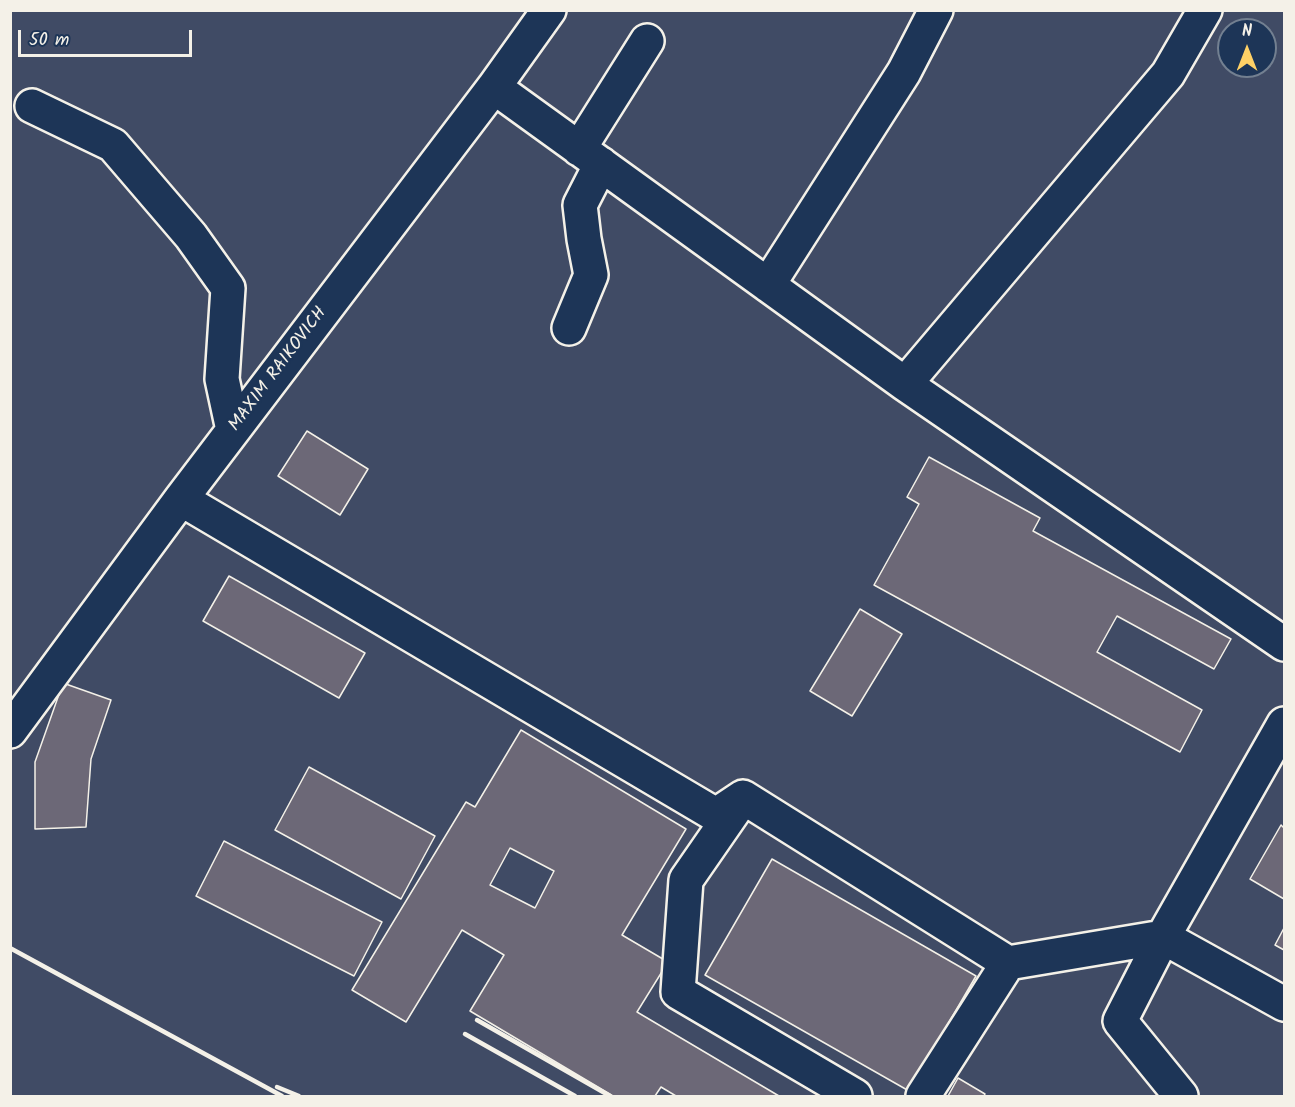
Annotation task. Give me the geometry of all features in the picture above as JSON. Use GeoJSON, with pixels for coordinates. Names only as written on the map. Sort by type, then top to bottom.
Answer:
{"type":"FeatureCollection","features":[{"type":"Feature","properties":{"kind":"street","name":"MAXIM RAIKOVICH"},"geometry":{"type":"LineString","coordinates":[[10,731],[181,499],[494,87],[549,10]]}},
{"type":"Feature","properties":{"kind":"street"},"geometry":{"type":"LineString","coordinates":[[768,285],[904,72],[936,10]]}},
{"type":"Feature","properties":{"kind":"street"},"geometry":{"type":"LineString","coordinates":[[905,384],[1168,74],[1205,10]]}},
{"type":"Feature","properties":{"kind":"street"},"geometry":{"type":"LineString","coordinates":[[569,328],[591,275],[580,205],[590,156],[647,40]]}},
{"type":"Feature","properties":{"kind":"street"},"geometry":{"type":"LineString","coordinates":[[494,87],[905,384],[1284,644]]}},
{"type":"Feature","properties":{"kind":"street"},"geometry":{"type":"LineString","coordinates":[[32,106],[113,145],[191,236],[228,288],[222,379],[233,430]]}},
{"type":"Feature","properties":{"kind":"street"},"geometry":{"type":"LineString","coordinates":[[181,499],[716,815],[743,797]]}},
{"type":"Feature","properties":{"kind":"street"},"geometry":{"type":"LineString","coordinates":[[1181,1096],[1120,1021],[1163,938],[1284,724]]}},
{"type":"Feature","properties":{"kind":"street"},"geometry":{"type":"LineString","coordinates":[[743,797],[1008,963],[1163,938],[1284,1004]]}},
{"type":"Feature","properties":{"kind":"street"},"geometry":{"type":"LineString","coordinates":[[743,797],[686,880],[678,992],[855,1096]]}},
{"type":"Feature","properties":{"kind":"street"},"geometry":{"type":"LineString","coordinates":[[923,1096],[1008,963]]}},
{"type":"Feature","properties":{"kind":"shaded area"},"geometry":{"type":"Polygon","coordinates":[[[11,11],[1284,11],[1284,1096],[11,1096],[11,11]]]}},
{"type":"Feature","properties":{"kind":"building"},"geometry":{"type":"Polygon","coordinates":[[[307,431],[368,469],[340,515],[278,476],[307,431]]]}},
{"type":"Feature","properties":{"kind":"building"},"geometry":{"type":"Polygon","coordinates":[[[929,457],[1040,518],[1033,531],[1231,639],[1214,669],[1117,616],[1097,652],[1202,710],[1180,752],[874,585],[919,504],[907,497],[929,457]]]}},
{"type":"Feature","properties":{"kind":"building"},"geometry":{"type":"Polygon","coordinates":[[[229,576],[365,653],[339,698],[203,621],[229,576]]]}},
{"type":"Feature","properties":{"kind":"building"},"geometry":{"type":"Polygon","coordinates":[[[860,609],[902,634],[852,716],[810,691],[860,609]]]}},
{"type":"Feature","properties":{"kind":"building"},"geometry":{"type":"Polygon","coordinates":[[[63,683],[111,700],[91,759],[86,827],[35,829],[35,762],[63,683]]]}},
{"type":"Feature","properties":{"kind":"building"},"geometry":{"type":"Polygon","coordinates":[[[521,730],[686,829],[622,935],[668,962],[637,1012],[779,1096],[676,1096],[661,1087],[655,1096],[613,1096],[470,1011],[504,955],[462,930],[406,1022],[352,990],[466,802],[475,807],[521,730]],[[510,848],[490,885],[535,908],[554,871],[510,848]]]}},
{"type":"Feature","properties":{"kind":"building"},"geometry":{"type":"Polygon","coordinates":[[[309,767],[435,836],[401,899],[275,830],[309,767]]]}},
{"type":"Feature","properties":{"kind":"building"},"geometry":{"type":"Polygon","coordinates":[[[1281,825],[1284,828],[1284,899],[1250,879],[1281,825]]]}},
{"type":"Feature","properties":{"kind":"building"},"geometry":{"type":"Polygon","coordinates":[[[224,841],[382,922],[354,976],[196,896],[224,841]]]}},
{"type":"Feature","properties":{"kind":"building"},"geometry":{"type":"Polygon","coordinates":[[[772,859],[976,976],[909,1091],[705,975],[772,859]]]}},
{"type":"Feature","properties":{"kind":"building"},"geometry":{"type":"Polygon","coordinates":[[[1284,928],[1284,950],[1275,945],[1284,928]]]}},
{"type":"Feature","properties":{"kind":"building"},"geometry":{"type":"Polygon","coordinates":[[[958,1078],[985,1094],[984,1096],[948,1096],[958,1078]]]}},
{"type":"Feature","properties":{"kind":"railway"},"geometry":{"type":"LineString","coordinates":[[10,948],[282,1096]]}},
{"type":"Feature","properties":{"kind":"railway"},"geometry":{"type":"LineString","coordinates":[[477,1020],[610,1096]]}},
{"type":"Feature","properties":{"kind":"railway"},"geometry":{"type":"LineString","coordinates":[[465,1034],[575,1096]]}},
{"type":"Feature","properties":{"kind":"railway"},"geometry":{"type":"LineString","coordinates":[[277,1087],[299,1096]]}}]}
